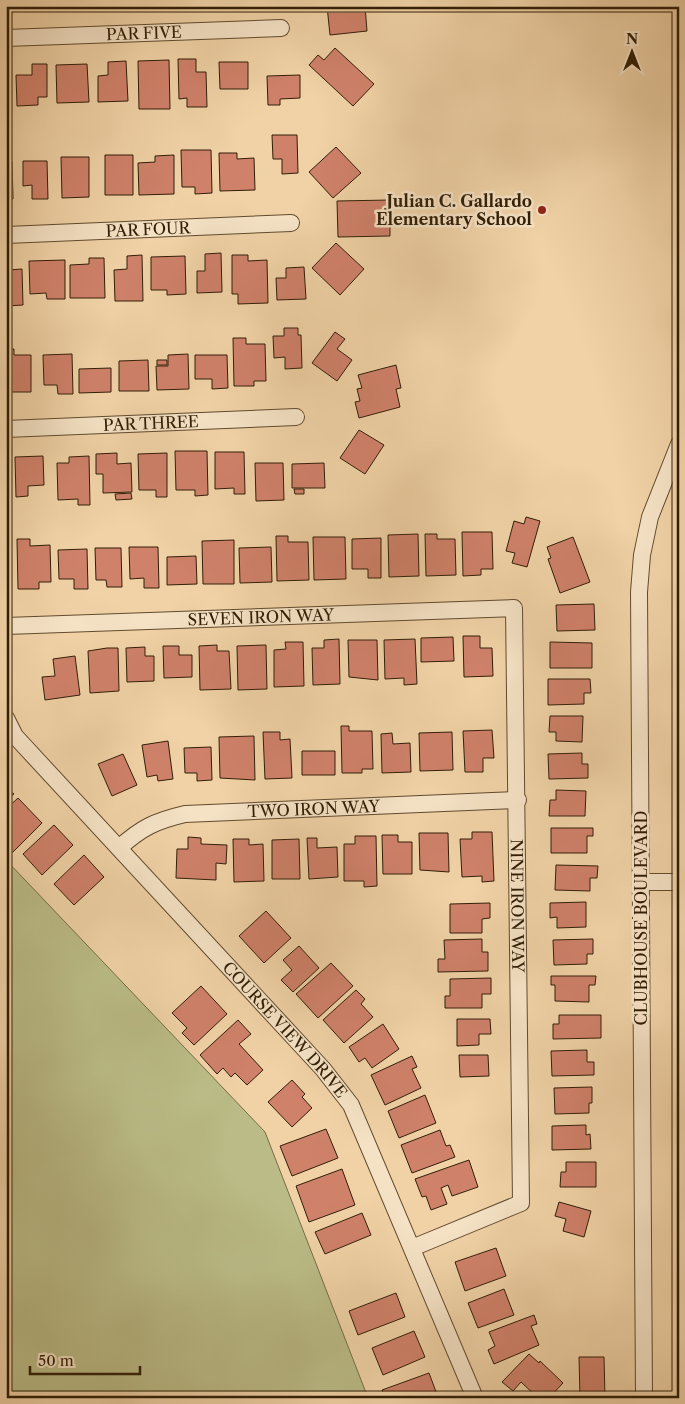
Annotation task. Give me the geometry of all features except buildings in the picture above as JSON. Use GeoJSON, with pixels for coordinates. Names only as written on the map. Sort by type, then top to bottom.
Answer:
{"type":"FeatureCollection","features":[{"type":"Feature","properties":{"kind":"street","name":"PAR FIVE"},"geometry":{"type":"LineString","coordinates":[[6,38],[282,28]]}},
{"type":"Feature","properties":{"kind":"street","name":"PAR FOUR"},"geometry":{"type":"LineString","coordinates":[[6,235],[291,222]]}},
{"type":"Feature","properties":{"kind":"street","name":"PAR THREE"},"geometry":{"type":"LineString","coordinates":[[6,429],[296,417]]}},
{"type":"Feature","properties":{"kind":"street","name":"CLUBHOUSE BOULEVARD"},"geometry":{"type":"LineString","coordinates":[[644,1398],[639,592],[642,555],[650,517],[674,470],[679,444]]}},
{"type":"Feature","properties":{"kind":"street","name":"SEVEN IRON WAY"},"geometry":{"type":"LineString","coordinates":[[6,626],[514,608]]}},
{"type":"Feature","properties":{"kind":"street","name":"NINE IRON WAY"},"geometry":{"type":"LineString","coordinates":[[412,1248],[521,1203],[518,800],[514,608]]}},
{"type":"Feature","properties":{"kind":"street","name":"COURSE VIEW DRIVE"},"geometry":{"type":"LineString","coordinates":[[6,718],[15,736],[323,1069],[351,1104],[475,1398]]}},
{"type":"Feature","properties":{"kind":"street","name":"TWO IRON WAY"},"geometry":{"type":"LineString","coordinates":[[119,848],[138,832],[158,820],[184,814],[518,800]]}},
{"type":"Feature","properties":{"kind":"street"},"geometry":{"type":"LineString","coordinates":[[641,882],[679,882]]}},
{"type":"Feature","properties":{"kind":"green space"},"geometry":{"type":"Polygon","coordinates":[[[6,860],[265,1132],[368,1398],[6,1398],[6,860]]]}},
{"type":"Feature","properties":{"kind":"place","name":"Julian C. Gallardo Elementary School"},"geometry":{"type":"Point","coordinates":[542,210]}}]}
